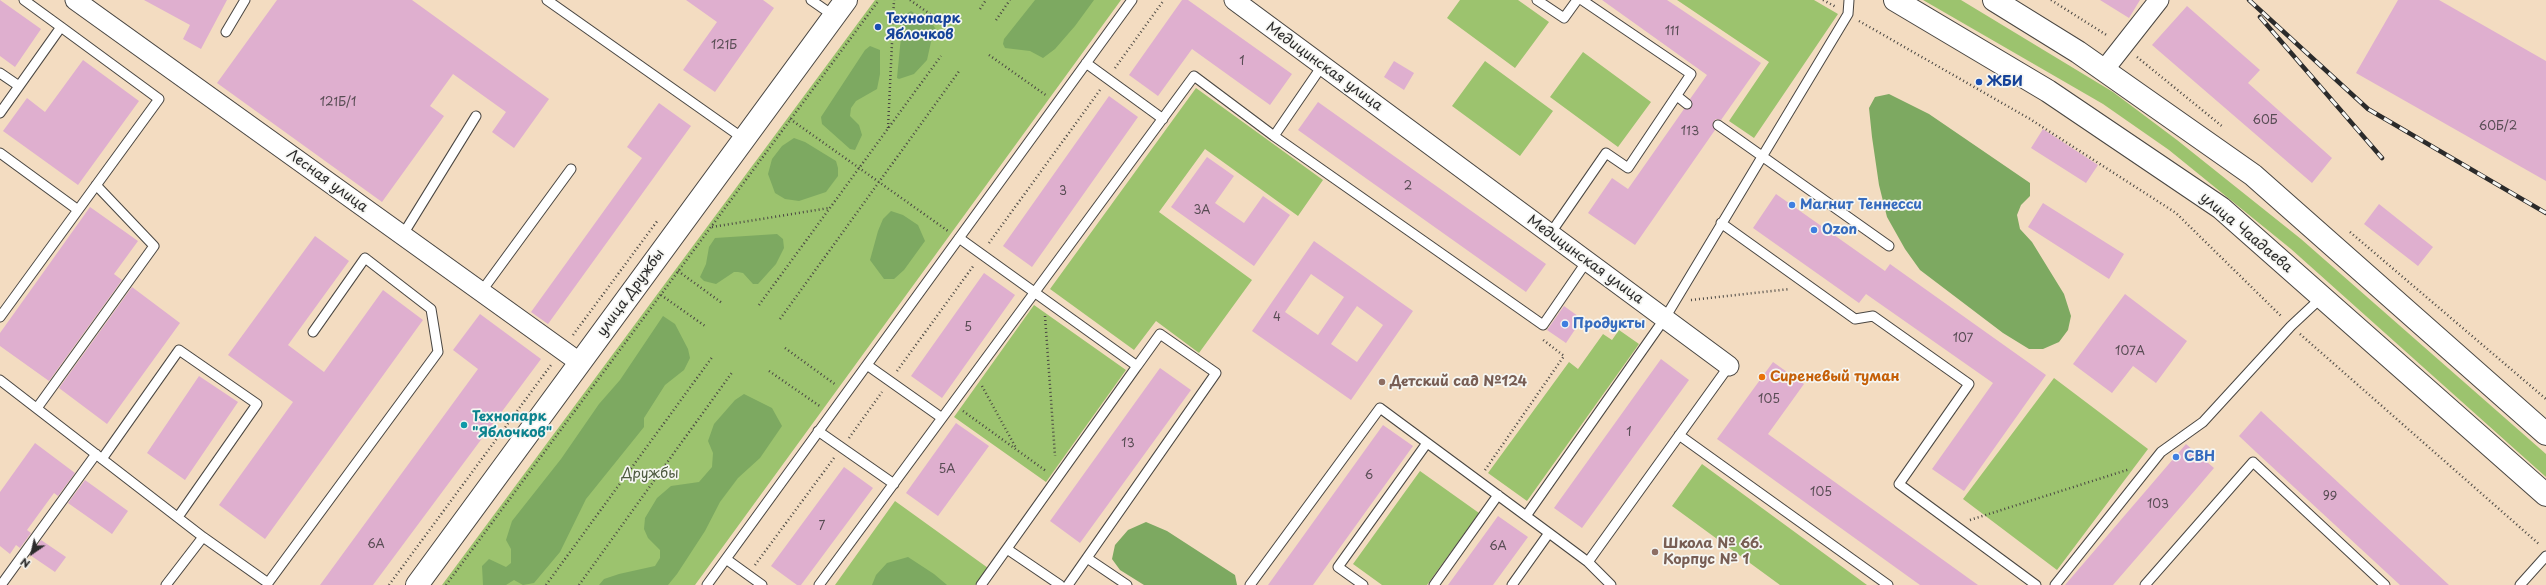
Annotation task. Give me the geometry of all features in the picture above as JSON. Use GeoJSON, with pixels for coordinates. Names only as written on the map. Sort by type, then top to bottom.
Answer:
{"type":"FeatureCollection","features":[{"type":"Feature","properties":{"kind":"main road","name":"улица Чаадаева"},"geometry":{"type":"LineString","coordinates":[[1895,0],[2048,90],[2221,208],[2546,495]]}},
{"type":"Feature","properties":{"kind":"main road"},"geometry":{"type":"LineString","coordinates":[[1994,0],[2104,70],[2253,175],[2546,434]]}},
{"type":"Feature","properties":{"kind":"main road","name":"улица Дружбы"},"geometry":{"type":"LineString","coordinates":[[417,585],[840,8]]}},
{"type":"Feature","properties":{"kind":"street","name":"Лесная улица"},"geometry":{"type":"LineString","coordinates":[[75,0],[579,362]]}},
{"type":"Feature","properties":{"kind":"street","name":"Медицинская улица"},"geometry":{"type":"LineString","coordinates":[[1234,0],[1729,366]]}},
{"type":"Feature","properties":{"kind":"street"},"geometry":{"type":"LineString","coordinates":[[2104,70],[2159,0]]}},
{"type":"Feature","properties":{"kind":"lane"},"geometry":{"type":"LineString","coordinates":[[0,317],[160,99],[24,0]]}},
{"type":"Feature","properties":{"kind":"lane"},"geometry":{"type":"LineString","coordinates":[[226,32],[245,0]]}},
{"type":"Feature","properties":{"kind":"lane"},"geometry":{"type":"LineString","coordinates":[[547,0],[744,139]]}},
{"type":"Feature","properties":{"kind":"lane"},"geometry":{"type":"LineString","coordinates":[[811,0],[840,8]]}},
{"type":"Feature","properties":{"kind":"lane"},"geometry":{"type":"LineString","coordinates":[[707,585],[1132,0]]}},
{"type":"Feature","properties":{"kind":"lane"},"geometry":{"type":"LineString","coordinates":[[1537,0],[1564,18],[1577,0]]}},
{"type":"Feature","properties":{"kind":"lane"},"geometry":{"type":"LineString","coordinates":[[1550,234],[1606,153],[1628,168],[1691,74],[1582,0]]}},
{"type":"Feature","properties":{"kind":"lane"},"geometry":{"type":"LineString","coordinates":[[1526,516],[1665,318],[1848,14],[1849,0]]}},
{"type":"Feature","properties":{"kind":"lane"},"geometry":{"type":"LineString","coordinates":[[0,113],[61,26]]}},
{"type":"Feature","properties":{"kind":"lane"},"geometry":{"type":"LineString","coordinates":[[1086,63],[1162,119]]}},
{"type":"Feature","properties":{"kind":"lane"},"geometry":{"type":"LineString","coordinates":[[1274,136],[1322,66]]}},
{"type":"Feature","properties":{"kind":"lane"},"geometry":{"type":"LineString","coordinates":[[0,73],[19,86]]}},
{"type":"Feature","properties":{"kind":"lane"},"geometry":{"type":"LineString","coordinates":[[820,585],[1194,76],[1274,136],[1543,325],[1586,261]]}},
{"type":"Feature","properties":{"kind":"lane"},"geometry":{"type":"LineString","coordinates":[[1677,96],[1688,104]]}},
{"type":"Feature","properties":{"kind":"lane"},"geometry":{"type":"LineString","coordinates":[[402,236],[476,116]]}},
{"type":"Feature","properties":{"kind":"lane"},"geometry":{"type":"LineString","coordinates":[[1718,125],[1889,246]]}},
{"type":"Feature","properties":{"kind":"lane"},"geometry":{"type":"LineString","coordinates":[[0,153],[78,210]]}},
{"type":"Feature","properties":{"kind":"lane"},"geometry":{"type":"LineString","coordinates":[[481,292],[571,169]]}},
{"type":"Feature","properties":{"kind":"lane"},"geometry":{"type":"LineString","coordinates":[[37,408],[154,246],[96,185]]}},
{"type":"Feature","properties":{"kind":"lane"},"geometry":{"type":"LineString","coordinates":[[1721,223],[1855,319],[1873,316],[1969,384],[1899,484],[2036,585]]}},
{"type":"Feature","properties":{"kind":"lane"},"geometry":{"type":"LineString","coordinates":[[959,238],[1137,366]]}},
{"type":"Feature","properties":{"kind":"lane"},"geometry":{"type":"LineString","coordinates":[[0,380],[204,537],[268,583],[438,352],[431,309],[365,258],[313,332]]}},
{"type":"Feature","properties":{"kind":"lane"},"geometry":{"type":"LineString","coordinates":[[2055,585],[2161,452],[2204,422],[2290,326],[2322,297]]}},
{"type":"Feature","properties":{"kind":"lane"},"geometry":{"type":"LineString","coordinates":[[982,585],[1160,334],[1216,373],[1068,585]]}},
{"type":"Feature","properties":{"kind":"lane"},"geometry":{"type":"LineString","coordinates":[[1,585],[179,350],[257,404],[178,517]]}},
{"type":"Feature","properties":{"kind":"lane"},"geometry":{"type":"LineString","coordinates":[[867,365],[942,418]]}},
{"type":"Feature","properties":{"kind":"lane","name":"Медицинская улица"},"geometry":{"type":"LineString","coordinates":[[1588,562],[1729,366]]}},
{"type":"Feature","properties":{"kind":"lane"},"geometry":{"type":"LineString","coordinates":[[1250,585],[1380,408],[1588,562],[1611,585]]}},
{"type":"Feature","properties":{"kind":"lane"},"geometry":{"type":"LineString","coordinates":[[818,431],[894,484]]}},
{"type":"Feature","properties":{"kind":"lane"},"geometry":{"type":"LineString","coordinates":[[1679,435],[1888,585]]}},
{"type":"Feature","properties":{"kind":"lane"},"geometry":{"type":"LineString","coordinates":[[1363,585],[1338,567],[1427,442]]}},
{"type":"Feature","properties":{"kind":"lane"},"geometry":{"type":"LineString","coordinates":[[2145,585],[2253,462],[2385,585]]}},
{"type":"Feature","properties":{"kind":"lane"},"geometry":{"type":"LineString","coordinates":[[1434,585],[1498,495]]}},
{"type":"Feature","properties":{"kind":"lane"},"geometry":{"type":"LineString","coordinates":[[1512,585],[1549,533]]}},
{"type":"Feature","properties":{"kind":"lane"},"geometry":{"type":"LineString","coordinates":[[166,585],[204,537]]}},
{"type":"Feature","properties":{"kind":"lane"},"geometry":{"type":"LineString","coordinates":[[1008,549],[1060,585]]}},
{"type":"Feature","properties":{"kind":"lane"},"geometry":{"type":"LineString","coordinates":[[2520,585],[2546,556]]}},
{"type":"Feature","properties":{"kind":"lane"},"geometry":{"type":"LineString","coordinates":[[1087,558],[1128,585]]}},
{"type":"Feature","properties":{"kind":"lane"},"geometry":{"type":"LineString","coordinates":[[726,559],[762,585]]}},
{"type":"Feature","properties":{"kind":"path"},"geometry":{"type":"LineString","coordinates":[[446,585],[879,0]]}},
{"type":"Feature","properties":{"kind":"path"},"geometry":{"type":"LineString","coordinates":[[888,128],[894,0]]}},
{"type":"Feature","properties":{"kind":"path"},"geometry":{"type":"LineString","coordinates":[[910,0],[947,26]]}},
{"type":"Feature","properties":{"kind":"path"},"geometry":{"type":"LineString","coordinates":[[980,9],[986,0]]}},
{"type":"Feature","properties":{"kind":"path"},"geometry":{"type":"LineString","coordinates":[[996,20],[1010,0]]}},
{"type":"Feature","properties":{"kind":"path"},"geometry":{"type":"LineString","coordinates":[[748,575],[890,381],[1164,0]]}},
{"type":"Feature","properties":{"kind":"path"},"geometry":{"type":"LineString","coordinates":[[1823,0],[2030,119],[2176,213],[2290,326],[2546,551]]}},
{"type":"Feature","properties":{"kind":"path"},"geometry":{"type":"LineString","coordinates":[[989,54],[1057,103]]}},
{"type":"Feature","properties":{"kind":"path"},"geometry":{"type":"LineString","coordinates":[[759,305],[941,56]]}},
{"type":"Feature","properties":{"kind":"path"},"geometry":{"type":"LineString","coordinates":[[780,319],[960,70]]}},
{"type":"Feature","properties":{"kind":"path"},"geometry":{"type":"LineString","coordinates":[[790,119],[959,238]]}},
{"type":"Feature","properties":{"kind":"path"},"geometry":{"type":"LineString","coordinates":[[711,227],[830,208]]}},
{"type":"Feature","properties":{"kind":"path"},"geometry":{"type":"LineString","coordinates":[[389,585],[661,216]]}},
{"type":"Feature","properties":{"kind":"path"},"geometry":{"type":"LineString","coordinates":[[678,271],[722,303]]}},
{"type":"Feature","properties":{"kind":"path"},"geometry":{"type":"LineString","coordinates":[[1675,301],[1810,287]]}},
{"type":"Feature","properties":{"kind":"path"},"geometry":{"type":"LineString","coordinates":[[661,295],[705,326]]}},
{"type":"Feature","properties":{"kind":"path"},"geometry":{"type":"LineString","coordinates":[[1043,297],[1057,479]]}},
{"type":"Feature","properties":{"kind":"path"},"geometry":{"type":"LineString","coordinates":[[1478,480],[1564,356],[1542,340],[1543,325]]}},
{"type":"Feature","properties":{"kind":"path"},"geometry":{"type":"LineString","coordinates":[[785,348],[846,393]]}},
{"type":"Feature","properties":{"kind":"path"},"geometry":{"type":"LineString","coordinates":[[546,585],[713,356]]}},
{"type":"Feature","properties":{"kind":"path"},"geometry":{"type":"LineString","coordinates":[[578,585],[733,371]]}},
{"type":"Feature","properties":{"kind":"path"},"geometry":{"type":"LineString","coordinates":[[769,371],[831,414]]}},
{"type":"Feature","properties":{"kind":"path"},"geometry":{"type":"LineString","coordinates":[[975,374],[1017,450]]}},
{"type":"Feature","properties":{"kind":"path"},"geometry":{"type":"LineString","coordinates":[[952,404],[1057,479]]}},
{"type":"Feature","properties":{"kind":"path"},"geometry":{"type":"LineString","coordinates":[[1954,525],[2153,462]]}},
{"type":"Feature","properties":{"kind":"green space","name":"Дружбы"},"geometry":{"type":"Polygon","coordinates":[[[875,0],[1121,0],[695,585],[442,585],[875,0]]]}},
{"type":"Feature","properties":{"kind":"green space"},"geometry":{"type":"Polygon","coordinates":[[[1035,0],[1094,0],[1075,26],[1055,49],[1043,58],[1030,51],[1005,48],[1003,44],[1004,39],[1035,0]]]}},
{"type":"Feature","properties":{"kind":"green space"},"geometry":{"type":"Polygon","coordinates":[[[1460,0],[1518,0],[1549,22],[1515,68],[1447,18],[1460,0]]]}},
{"type":"Feature","properties":{"kind":"green space"},"geometry":{"type":"Polygon","coordinates":[[[1677,0],[1814,0],[1838,14],[1754,138],[1729,121],[1769,62],[1677,0]]]}},
{"type":"Feature","properties":{"kind":"green space"},"geometry":{"type":"Polygon","coordinates":[[[1923,0],[1961,0],[2113,92],[2177,140],[2301,239],[2546,454],[2546,477],[2291,249],[2169,150],[2103,104],[1923,0]]]}},
{"type":"Feature","properties":{"kind":"green space"},"geometry":{"type":"Polygon","coordinates":[[[911,11],[933,25],[937,31],[931,42],[927,60],[914,74],[899,79],[897,78],[903,16],[911,11]]]}},
{"type":"Feature","properties":{"kind":"green space"},"geometry":{"type":"Polygon","coordinates":[[[870,46],[880,50],[880,74],[877,89],[856,101],[851,108],[850,116],[859,125],[862,135],[855,150],[850,149],[822,124],[821,117],[865,50],[870,46]]]}},
{"type":"Feature","properties":{"kind":"green space"},"geometry":{"type":"Polygon","coordinates":[[[1583,52],[1651,102],[1618,147],[1550,97],[1583,52]]]}},
{"type":"Feature","properties":{"kind":"green space"},"geometry":{"type":"Polygon","coordinates":[[[1485,61],[1553,111],[1520,156],[1452,106],[1485,61]]]}},
{"type":"Feature","properties":{"kind":"green space"},"geometry":{"type":"Polygon","coordinates":[[[1196,88],[1323,180],[1298,216],[1205,149],[1159,212],[1252,280],[1199,353],[1156,321],[1134,350],[1050,289],[1196,88]]]}},
{"type":"Feature","properties":{"kind":"green space"},"geometry":{"type":"Polygon","coordinates":[[[1889,94],[1929,114],[2030,183],[2030,196],[2021,205],[2017,215],[2020,229],[2032,242],[2064,294],[2071,316],[2068,330],[2059,342],[2043,349],[2029,349],[2003,333],[1920,270],[1905,249],[1887,217],[1879,185],[1869,108],[1875,97],[1889,94]]]}},
{"type":"Feature","properties":{"kind":"green space"},"geometry":{"type":"Polygon","coordinates":[[[794,138],[805,142],[836,161],[838,168],[838,176],[826,192],[799,201],[785,199],[775,193],[768,174],[772,159],[782,146],[794,138]]]}},
{"type":"Feature","properties":{"kind":"green space"},"geometry":{"type":"Polygon","coordinates":[[[891,211],[903,215],[918,225],[925,241],[904,270],[894,279],[884,279],[870,260],[883,219],[891,211]]]}},
{"type":"Feature","properties":{"kind":"green space"},"geometry":{"type":"Polygon","coordinates":[[[777,234],[783,239],[784,248],[776,264],[758,284],[753,284],[743,273],[738,272],[734,272],[716,284],[704,281],[700,277],[706,264],[709,247],[715,238],[777,234]]]}},
{"type":"Feature","properties":{"kind":"green space"},"geometry":{"type":"Polygon","coordinates":[[[1034,305],[1126,370],[1046,482],[954,417],[1034,305]]]}},
{"type":"Feature","properties":{"kind":"green space"},"geometry":{"type":"Polygon","coordinates":[[[663,316],[675,324],[688,349],[690,358],[684,370],[665,385],[644,418],[644,427],[586,499],[560,552],[534,583],[523,585],[514,580],[506,585],[483,585],[482,566],[489,559],[506,567],[511,563],[511,549],[506,540],[512,521],[561,459],[599,404],[620,380],[663,316]]]}},
{"type":"Feature","properties":{"kind":"green space"},"geometry":{"type":"Polygon","coordinates":[[[1619,330],[1639,344],[1527,501],[1488,473],[1569,362],[1578,369],[1603,334],[1612,340],[1619,330]]]}},
{"type":"Feature","properties":{"kind":"green space"},"geometry":{"type":"Polygon","coordinates":[[[2054,378],[2148,449],[2057,570],[1963,499],[2054,378]]]}},
{"type":"Feature","properties":{"kind":"green space"},"geometry":{"type":"Polygon","coordinates":[[[744,394],[772,408],[782,426],[760,458],[738,478],[720,502],[705,531],[677,574],[668,585],[599,585],[604,579],[655,566],[660,558],[660,550],[648,538],[644,529],[645,518],[657,498],[671,486],[699,482],[712,467],[713,453],[708,441],[714,424],[735,400],[744,394]]]}},
{"type":"Feature","properties":{"kind":"green space"},"geometry":{"type":"Polygon","coordinates":[[[1702,464],[1867,585],[1780,585],[1672,506],[1702,464]]]}},
{"type":"Feature","properties":{"kind":"green space"},"geometry":{"type":"Polygon","coordinates":[[[1420,471],[1479,513],[1427,585],[1382,585],[1353,564],[1420,471]]]}},
{"type":"Feature","properties":{"kind":"green space"},"geometry":{"type":"Polygon","coordinates":[[[895,501],[988,568],[975,585],[835,585],[895,501]]]}},
{"type":"Feature","properties":{"kind":"green space"},"geometry":{"type":"Polygon","coordinates":[[[1146,522],[1167,531],[1235,575],[1237,585],[1144,585],[1120,570],[1112,559],[1115,545],[1128,530],[1146,522]]]}},
{"type":"Feature","properties":{"kind":"green space"},"geometry":{"type":"Polygon","coordinates":[[[908,557],[934,574],[947,585],[872,585],[876,575],[887,563],[908,557]]]}},
{"type":"Feature","properties":{"kind":"building"},"geometry":{"type":"Polygon","coordinates":[[[0,0],[41,29],[15,67],[0,56],[0,0]]]}},
{"type":"Feature","properties":{"kind":"building"},"geometry":{"type":"Polygon","coordinates":[[[144,0],[227,0],[201,49],[183,39],[190,25],[144,0]]]}},
{"type":"Feature","properties":{"kind":"building"},"geometry":{"type":"Polygon","coordinates":[[[277,0],[412,0],[549,99],[514,148],[492,132],[506,112],[453,74],[430,106],[444,116],[382,202],[217,83],[277,0]]]}},
{"type":"Feature","properties":{"kind":"building"},"geometry":{"type":"Polygon","coordinates":[[[686,0],[763,0],[774,8],[715,92],[683,70],[717,22],[686,0]]]}},
{"type":"Feature","properties":{"kind":"building"},"geometry":{"type":"Polygon","coordinates":[[[1182,0],[1188,0],[1292,74],[1270,105],[1192,49],[1158,96],[1129,75],[1182,0]]]}},
{"type":"Feature","properties":{"kind":"building"},"geometry":{"type":"Polygon","coordinates":[[[1602,0],[1667,0],[1761,63],[1721,120],[1716,119],[1713,122],[1715,130],[1635,245],[1588,213],[1612,178],[1628,189],[1684,109],[1692,107],[1690,99],[1707,75],[1602,0]]]}},
{"type":"Feature","properties":{"kind":"building"},"geometry":{"type":"Polygon","coordinates":[[[2100,0],[2140,0],[2129,18],[2100,0]]]}},
{"type":"Feature","properties":{"kind":"building"},"geometry":{"type":"Polygon","coordinates":[[[2398,0],[2439,0],[2546,61],[2546,181],[2356,73],[2398,0]]]}},
{"type":"Feature","properties":{"kind":"building"},"geometry":{"type":"Polygon","coordinates":[[[2187,6],[2260,70],[2248,83],[2332,158],[2312,183],[2152,45],[2187,6]]]}},
{"type":"Feature","properties":{"kind":"building"},"geometry":{"type":"Polygon","coordinates":[[[83,60],[139,101],[78,185],[3,131],[27,98],[45,112],[83,60]]]}},
{"type":"Feature","properties":{"kind":"building"},"geometry":{"type":"Polygon","coordinates":[[[1394,61],[1414,73],[1404,90],[1384,77],[1394,61]]]}},
{"type":"Feature","properties":{"kind":"building"},"geometry":{"type":"Polygon","coordinates":[[[1109,96],[1138,117],[1032,267],[1003,246],[1109,96]]]}},
{"type":"Feature","properties":{"kind":"building"},"geometry":{"type":"Polygon","coordinates":[[[1318,102],[1546,264],[1526,292],[1298,130],[1318,102]]]}},
{"type":"Feature","properties":{"kind":"building"},"geometry":{"type":"Polygon","coordinates":[[[659,103],[691,126],[548,324],[531,312],[642,158],[627,147],[659,103]]]}},
{"type":"Feature","properties":{"kind":"building"},"geometry":{"type":"Polygon","coordinates":[[[2043,129],[2098,165],[2086,183],[2031,148],[2043,129]]]}},
{"type":"Feature","properties":{"kind":"building"},"geometry":{"type":"Polygon","coordinates":[[[1207,157],[1234,176],[1215,203],[1244,223],[1263,196],[1290,215],[1254,266],[1171,207],[1207,157]]]}},
{"type":"Feature","properties":{"kind":"building"},"geometry":{"type":"Polygon","coordinates":[[[1776,194],[1885,271],[1890,264],[2046,375],[1964,491],[1932,469],[1993,383],[1866,294],[1859,303],[1753,228],[1776,194]]]}},
{"type":"Feature","properties":{"kind":"building"},"geometry":{"type":"Polygon","coordinates":[[[2043,203],[2124,254],[2109,279],[2028,227],[2043,203]]]}},
{"type":"Feature","properties":{"kind":"building"},"geometry":{"type":"Polygon","coordinates":[[[2379,204],[2433,247],[2418,266],[2364,224],[2379,204]]]}},
{"type":"Feature","properties":{"kind":"building"},"geometry":{"type":"Polygon","coordinates":[[[90,207],[138,241],[114,274],[122,280],[49,381],[0,346],[0,333],[90,207]]]}},
{"type":"Feature","properties":{"kind":"building"},"geometry":{"type":"Polygon","coordinates":[[[315,236],[349,261],[288,345],[324,372],[383,290],[423,320],[265,539],[219,505],[293,402],[228,355],[315,236]]]}},
{"type":"Feature","properties":{"kind":"building"},"geometry":{"type":"Polygon","coordinates":[[[1314,241],[1413,311],[1351,400],[1252,331],[1314,241]],[[1311,274],[1285,312],[1318,335],[1344,297],[1311,274]],[[1357,306],[1331,344],[1357,362],[1383,325],[1357,306]]]}},
{"type":"Feature","properties":{"kind":"building"},"geometry":{"type":"Polygon","coordinates":[[[984,273],[1015,295],[942,398],[911,376],[984,273]]]}},
{"type":"Feature","properties":{"kind":"building"},"geometry":{"type":"Polygon","coordinates":[[[132,287],[180,323],[107,424],[59,388],[132,287]]]}},
{"type":"Feature","properties":{"kind":"building"},"geometry":{"type":"Polygon","coordinates":[[[2125,294],[2187,341],[2156,383],[2133,366],[2112,393],[2073,364],[2125,294]]]}},
{"type":"Feature","properties":{"kind":"building","name":"Продукты"},"geometry":{"type":"Polygon","coordinates":[[[1564,306],[1582,319],[1566,343],[1547,330],[1564,306]]]}},
{"type":"Feature","properties":{"kind":"building","name":"Технопарк \"Яблочков\""},"geometry":{"type":"Polygon","coordinates":[[[480,314],[541,359],[373,585],[320,585],[478,369],[453,350],[480,314]]]}},
{"type":"Feature","properties":{"kind":"building"},"geometry":{"type":"Polygon","coordinates":[[[1661,359],[1689,380],[1582,528],[1554,508],[1661,359]]]}},
{"type":"Feature","properties":{"kind":"building"},"geometry":{"type":"Polygon","coordinates":[[[1773,362],[1804,384],[1768,434],[1978,585],[1920,585],[1717,439],[1773,362]]]}},
{"type":"Feature","properties":{"kind":"building"},"geometry":{"type":"Polygon","coordinates":[[[1160,368],[1191,390],[1080,543],[1050,521],[1160,368]]]}},
{"type":"Feature","properties":{"kind":"building"},"geometry":{"type":"Polygon","coordinates":[[[199,376],[238,402],[185,480],[147,453],[199,376]]]}},
{"type":"Feature","properties":{"kind":"building"},"geometry":{"type":"Polygon","coordinates":[[[2261,411],[2449,585],[2400,585],[2256,452],[2239,436],[2261,411]]]}},
{"type":"Feature","properties":{"kind":"building"},"geometry":{"type":"Polygon","coordinates":[[[956,423],[989,446],[938,516],[906,493],[956,423]]]}},
{"type":"Feature","properties":{"kind":"building"},"geometry":{"type":"Polygon","coordinates":[[[1383,425],[1413,446],[1313,585],[1268,585],[1383,425]]]}},
{"type":"Feature","properties":{"kind":"building"},"geometry":{"type":"Polygon","coordinates":[[[35,443],[75,473],[58,496],[54,493],[27,530],[31,533],[20,548],[16,545],[10,554],[0,546],[0,492],[35,443]]]}},
{"type":"Feature","properties":{"kind":"building"},"geometry":{"type":"Polygon","coordinates":[[[2186,444],[2214,468],[2197,488],[2113,585],[2065,585],[2186,444]]]}},
{"type":"Feature","properties":{"kind":"building"},"geometry":{"type":"Polygon","coordinates":[[[844,467],[873,488],[801,585],[797,585],[771,566],[844,467]]]}},
{"type":"Feature","properties":{"kind":"building"},"geometry":{"type":"Polygon","coordinates":[[[85,480],[128,511],[112,534],[68,503],[85,480]]]}},
{"type":"Feature","properties":{"kind":"building"},"geometry":{"type":"Polygon","coordinates":[[[1498,516],[1528,537],[1493,585],[1448,585],[1498,516]]]}},
{"type":"Feature","properties":{"kind":"building"},"geometry":{"type":"Polygon","coordinates":[[[41,540],[66,557],[55,572],[30,555],[41,540]]]}},
{"type":"Feature","properties":{"kind":"railway"},"geometry":{"type":"LineString","coordinates":[[2249,0],[2368,109],[2546,213]]}},
{"type":"Feature","properties":{"kind":"railway"},"geometry":{"type":"LineString","coordinates":[[2260,17],[2382,158]]}},
{"type":"Feature","properties":{"kind":"place","name":"Технопарк Яблочков"},"geometry":{"type":"Point","coordinates":[878,27]}},
{"type":"Feature","properties":{"kind":"place","name":"ЖБИ"},"geometry":{"type":"Point","coordinates":[1979,82]}},
{"type":"Feature","properties":{"kind":"place","name":"Магнит Теннесси"},"geometry":{"type":"Point","coordinates":[1792,205]}},
{"type":"Feature","properties":{"kind":"place","name":"Ozon"},"geometry":{"type":"Point","coordinates":[1814,230]}},
{"type":"Feature","properties":{"kind":"place","name":"Продукты"},"geometry":{"type":"Point","coordinates":[1565,324]}},
{"type":"Feature","properties":{"kind":"place","name":"Сиреневый туман"},"geometry":{"type":"Point","coordinates":[1762,377]}},
{"type":"Feature","properties":{"kind":"place","name":"Детский сад №124"},"geometry":{"type":"Point","coordinates":[1382,382]}},
{"type":"Feature","properties":{"kind":"place","name":"Технопарк \"Яблочков\""},"geometry":{"type":"Point","coordinates":[464,425]}},
{"type":"Feature","properties":{"kind":"place","name":"СВН"},"geometry":{"type":"Point","coordinates":[2176,457]}},
{"type":"Feature","properties":{"kind":"place","name":"Школа № 66. Корпус № 1"},"geometry":{"type":"Point","coordinates":[1655,552]}}]}
